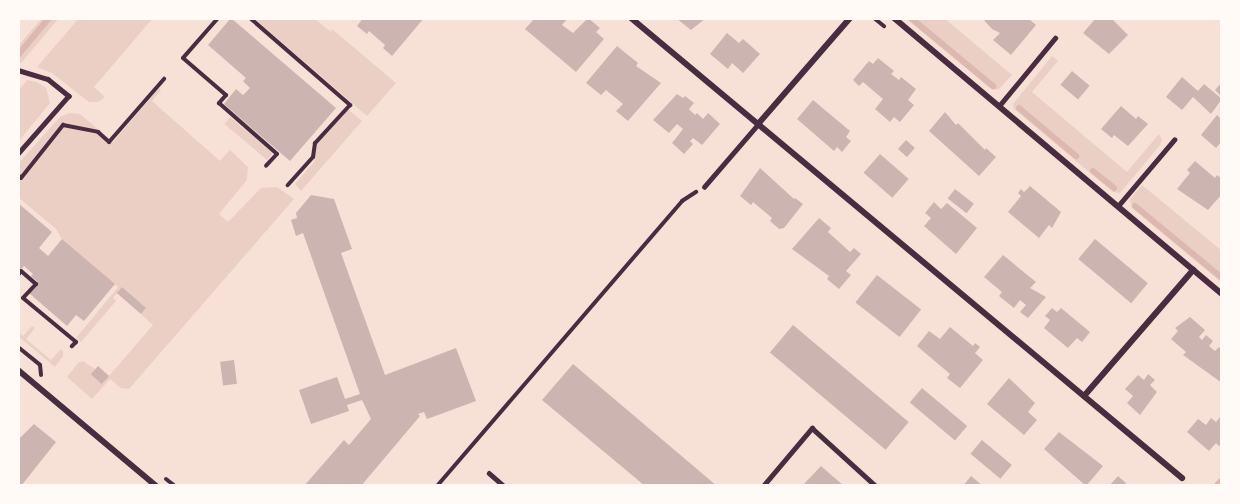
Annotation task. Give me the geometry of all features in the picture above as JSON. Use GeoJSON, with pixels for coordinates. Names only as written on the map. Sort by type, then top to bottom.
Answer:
{"type":"FeatureCollection","features":[{"type":"Feature","properties":{"kind":"street"},"geometry":{"type":"LineString","coordinates":[[631,18],[1182,478]]}},
{"type":"Feature","properties":{"kind":"street"},"geometry":{"type":"LineString","coordinates":[[759,123],[850,18]]}},
{"type":"Feature","properties":{"kind":"street"},"geometry":{"type":"LineString","coordinates":[[894,18],[1222,294]]}},
{"type":"Feature","properties":{"kind":"street"},"geometry":{"type":"LineString","coordinates":[[1084,396],[1193,270]]}},
{"type":"Feature","properties":{"kind":"street"},"geometry":{"type":"LineString","coordinates":[[18,370],[156,486]]}},
{"type":"Feature","properties":{"kind":"lane"},"geometry":{"type":"LineString","coordinates":[[999,106],[1056,38]]}},
{"type":"Feature","properties":{"kind":"lane"},"geometry":{"type":"LineString","coordinates":[[18,70],[48,79],[69,96],[18,154]]}},
{"type":"Feature","properties":{"kind":"lane"},"geometry":{"type":"LineString","coordinates":[[704,187],[759,123]]}},
{"type":"Feature","properties":{"kind":"lane"},"geometry":{"type":"LineString","coordinates":[[1118,207],[1174,140]]}},
{"type":"Feature","properties":{"kind":"lane"},"geometry":{"type":"LineString","coordinates":[[763,486],[812,428],[876,486]]}},
{"type":"Feature","properties":{"kind":"lane"},"geometry":{"type":"LineString","coordinates":[[489,473],[504,486]]}},
{"type":"Feature","properties":{"kind":"path"},"geometry":{"type":"LineString","coordinates":[[219,18],[183,58],[226,95],[219,103],[276,154],[266,166]]}},
{"type":"Feature","properties":{"kind":"path"},"geometry":{"type":"LineString","coordinates":[[250,18],[350,105],[315,143],[313,157],[288,185]]}},
{"type":"Feature","properties":{"kind":"path"},"geometry":{"type":"LineString","coordinates":[[18,175],[21,178],[63,125],[98,132],[109,142],[164,79]]}},
{"type":"Feature","properties":{"kind":"path"},"geometry":{"type":"LineString","coordinates":[[437,486],[682,201],[704,187]]}},
{"type":"Feature","properties":{"kind":"path"},"geometry":{"type":"LineString","coordinates":[[18,274],[21,271],[36,284],[23,298],[76,342],[72,346]]}},
{"type":"Feature","properties":{"kind":"shaded area"},"geometry":{"type":"Polygon","coordinates":[[[42,18],[59,18],[21,63],[18,62],[18,46],[42,18]]]}},
{"type":"Feature","properties":{"kind":"shaded area"},"geometry":{"type":"Polygon","coordinates":[[[79,18],[153,18],[94,87],[105,97],[98,102],[89,102],[52,73],[37,67],[79,18]]]}},
{"type":"Feature","properties":{"kind":"shaded area"},"geometry":{"type":"Polygon","coordinates":[[[254,18],[314,18],[331,32],[332,29],[396,83],[367,116],[254,18]]]}},
{"type":"Feature","properties":{"kind":"shaded area"},"geometry":{"type":"Polygon","coordinates":[[[905,18],[944,18],[1012,75],[998,90],[990,88],[905,18]]]}},
{"type":"Feature","properties":{"kind":"shaded area"},"geometry":{"type":"Polygon","coordinates":[[[1052,56],[1058,61],[1032,92],[1127,172],[1159,134],[1162,140],[1120,193],[1113,192],[1014,109],[1013,104],[1052,56]]]}},
{"type":"Feature","properties":{"kind":"shaded area"},"geometry":{"type":"Polygon","coordinates":[[[27,80],[37,82],[46,88],[50,103],[18,142],[18,91],[27,80]]]}},
{"type":"Feature","properties":{"kind":"shaded area"},"geometry":{"type":"Polygon","coordinates":[[[159,88],[161,90],[152,101],[220,161],[230,150],[248,167],[247,180],[219,214],[228,222],[261,188],[277,187],[294,199],[129,389],[121,388],[110,379],[92,399],[67,377],[78,363],[83,361],[95,369],[91,374],[102,384],[153,325],[141,314],[146,308],[122,287],[113,298],[116,301],[81,342],[76,338],[118,287],[18,197],[18,164],[60,117],[69,113],[80,114],[113,142],[159,88]]]}},
{"type":"Feature","properties":{"kind":"shaded area"},"geometry":{"type":"Polygon","coordinates":[[[348,109],[362,121],[301,191],[295,184],[314,162],[317,143],[348,109]]]}},
{"type":"Feature","properties":{"kind":"shaded area"},"geometry":{"type":"Polygon","coordinates":[[[230,117],[273,153],[267,160],[224,124],[230,117]]]}},
{"type":"Feature","properties":{"kind":"shaded area"},"geometry":{"type":"Polygon","coordinates":[[[1142,185],[1222,251],[1222,283],[1132,208],[1130,199],[1142,185]]]}},
{"type":"Feature","properties":{"kind":"shaded area"},"geometry":{"type":"Polygon","coordinates":[[[32,326],[35,328],[26,339],[51,360],[61,349],[63,352],[63,356],[55,367],[18,336],[18,332],[23,336],[32,326]]]}},
{"type":"Feature","properties":{"kind":"building"},"geometry":{"type":"Polygon","coordinates":[[[231,18],[336,108],[290,161],[224,104],[236,89],[243,95],[250,88],[243,81],[246,78],[208,45],[231,18]]]}},
{"type":"Feature","properties":{"kind":"building"},"geometry":{"type":"Polygon","coordinates":[[[363,18],[424,18],[392,56],[383,48],[385,45],[369,31],[367,34],[357,26],[363,18]]]}},
{"type":"Feature","properties":{"kind":"building"},"geometry":{"type":"Polygon","coordinates":[[[535,18],[568,18],[562,25],[573,33],[588,18],[600,28],[596,32],[604,39],[576,72],[525,29],[535,18]]]}},
{"type":"Feature","properties":{"kind":"building"},"geometry":{"type":"Polygon","coordinates":[[[676,18],[706,18],[691,30],[676,18]]]}},
{"type":"Feature","properties":{"kind":"building"},"geometry":{"type":"Polygon","coordinates":[[[982,18],[1028,18],[1036,25],[1011,55],[993,40],[1000,33],[992,29],[982,18]]]}},
{"type":"Feature","properties":{"kind":"building"},"geometry":{"type":"Polygon","coordinates":[[[1096,18],[1111,18],[1128,35],[1109,54],[1083,33],[1096,18]]]}},
{"type":"Feature","properties":{"kind":"building"},"geometry":{"type":"Polygon","coordinates":[[[727,33],[739,43],[743,39],[760,54],[743,73],[732,63],[728,69],[710,54],[727,33]]]}},
{"type":"Feature","properties":{"kind":"building"},"geometry":{"type":"Polygon","coordinates":[[[617,46],[638,63],[636,66],[661,83],[628,121],[616,111],[623,104],[606,90],[601,95],[586,83],[617,46]]]}},
{"type":"Feature","properties":{"kind":"building"},"geometry":{"type":"Polygon","coordinates":[[[878,58],[894,71],[891,74],[899,80],[901,77],[916,89],[908,100],[914,105],[900,122],[894,117],[890,122],[875,109],[883,99],[863,82],[859,86],[853,80],[869,61],[873,64],[878,58]]]}},
{"type":"Feature","properties":{"kind":"building"},"geometry":{"type":"Polygon","coordinates":[[[1072,71],[1090,86],[1078,100],[1060,85],[1072,71]]]}},
{"type":"Feature","properties":{"kind":"building"},"geometry":{"type":"Polygon","coordinates":[[[1182,77],[1198,91],[1204,84],[1222,99],[1211,114],[1193,97],[1182,110],[1166,97],[1182,77]]]}},
{"type":"Feature","properties":{"kind":"building"},"geometry":{"type":"Polygon","coordinates":[[[1222,82],[1222,97],[1215,90],[1222,82]]]}},
{"type":"Feature","properties":{"kind":"building"},"geometry":{"type":"Polygon","coordinates":[[[677,94],[683,98],[685,96],[694,103],[689,109],[695,115],[697,113],[703,119],[708,113],[720,124],[702,145],[693,138],[690,141],[693,144],[684,154],[672,143],[683,129],[677,124],[669,133],[653,120],[677,94]]]}},
{"type":"Feature","properties":{"kind":"building"},"geometry":{"type":"Polygon","coordinates":[[[813,100],[850,131],[846,137],[851,141],[842,152],[837,147],[834,151],[797,119],[813,100]]]}},
{"type":"Feature","properties":{"kind":"building"},"geometry":{"type":"Polygon","coordinates":[[[1121,106],[1136,119],[1138,116],[1148,124],[1128,146],[1114,135],[1112,138],[1101,129],[1121,106]]]}},
{"type":"Feature","properties":{"kind":"building"},"geometry":{"type":"Polygon","coordinates":[[[945,112],[956,125],[958,123],[985,150],[986,148],[996,157],[979,176],[929,131],[945,112]]]}},
{"type":"Feature","properties":{"kind":"building"},"geometry":{"type":"Polygon","coordinates":[[[1217,115],[1222,120],[1222,141],[1216,148],[1201,135],[1217,115]]]}},
{"type":"Feature","properties":{"kind":"building"},"geometry":{"type":"Polygon","coordinates":[[[906,140],[915,148],[907,157],[898,149],[906,140]]]}},
{"type":"Feature","properties":{"kind":"building"},"geometry":{"type":"Polygon","coordinates":[[[880,154],[909,179],[892,198],[864,173],[880,154]]]}},
{"type":"Feature","properties":{"kind":"building"},"geometry":{"type":"Polygon","coordinates":[[[1195,161],[1215,178],[1217,175],[1222,179],[1222,194],[1208,210],[1177,189],[1190,173],[1187,170],[1195,161]]]}},
{"type":"Feature","properties":{"kind":"building"},"geometry":{"type":"Polygon","coordinates":[[[760,168],[794,199],[803,204],[784,228],[779,229],[770,221],[772,218],[753,202],[751,205],[740,196],[760,168]]]}},
{"type":"Feature","properties":{"kind":"building"},"geometry":{"type":"Polygon","coordinates":[[[1030,186],[1061,212],[1052,228],[1049,225],[1039,238],[1008,212],[1021,196],[1018,193],[1021,189],[1024,192],[1030,186]]]}},
{"type":"Feature","properties":{"kind":"building"},"geometry":{"type":"Polygon","coordinates":[[[955,189],[974,204],[967,213],[948,198],[955,189]]]}},
{"type":"Feature","properties":{"kind":"building"},"geometry":{"type":"Polygon","coordinates":[[[311,195],[334,199],[352,249],[341,253],[385,375],[456,348],[476,401],[427,419],[424,412],[418,414],[420,416],[361,486],[304,486],[344,440],[349,445],[371,419],[362,400],[347,405],[349,411],[311,424],[299,390],[337,377],[345,399],[360,394],[303,233],[296,236],[291,220],[297,218],[296,213],[311,195]]]}},
{"type":"Feature","properties":{"kind":"building"},"geometry":{"type":"Polygon","coordinates":[[[934,202],[941,209],[947,203],[977,228],[956,254],[924,226],[931,218],[925,213],[934,202]]]}},
{"type":"Feature","properties":{"kind":"building"},"geometry":{"type":"Polygon","coordinates":[[[18,203],[52,232],[39,248],[48,256],[62,239],[115,284],[84,321],[76,315],[67,326],[29,293],[38,282],[24,266],[18,273],[18,203]]]}},
{"type":"Feature","properties":{"kind":"building"},"geometry":{"type":"Polygon","coordinates":[[[819,218],[831,228],[828,232],[850,252],[854,248],[861,254],[846,271],[851,275],[839,289],[827,279],[829,276],[792,249],[819,218]]]}},
{"type":"Feature","properties":{"kind":"building"},"geometry":{"type":"Polygon","coordinates":[[[1095,239],[1148,283],[1131,303],[1078,259],[1095,239]]]}},
{"type":"Feature","properties":{"kind":"building"},"geometry":{"type":"Polygon","coordinates":[[[1003,255],[1036,282],[1030,288],[1046,297],[1028,318],[1020,312],[1026,305],[1020,300],[1014,308],[999,296],[1002,292],[984,277],[1003,255]]]}},
{"type":"Feature","properties":{"kind":"building"},"geometry":{"type":"Polygon","coordinates":[[[877,275],[921,309],[900,337],[855,303],[877,275]]]}},
{"type":"Feature","properties":{"kind":"building"},"geometry":{"type":"Polygon","coordinates":[[[122,287],[146,308],[141,314],[117,293],[122,287]]]}},
{"type":"Feature","properties":{"kind":"building"},"geometry":{"type":"Polygon","coordinates":[[[1052,308],[1057,312],[1061,308],[1090,332],[1082,342],[1077,338],[1068,348],[1044,328],[1050,320],[1045,316],[1052,308]]]}},
{"type":"Feature","properties":{"kind":"building"},"geometry":{"type":"Polygon","coordinates":[[[1190,317],[1205,330],[1199,337],[1202,340],[1206,335],[1213,341],[1209,346],[1215,351],[1219,347],[1222,350],[1222,383],[1183,355],[1186,352],[1171,339],[1178,331],[1175,328],[1190,317]]]}},
{"type":"Feature","properties":{"kind":"building"},"geometry":{"type":"Polygon","coordinates":[[[793,325],[909,422],[886,450],[770,353],[793,325]]]}},
{"type":"Feature","properties":{"kind":"building"},"geometry":{"type":"Polygon","coordinates":[[[950,327],[973,346],[975,343],[980,347],[975,353],[983,360],[960,388],[947,378],[950,374],[917,346],[929,331],[940,339],[950,327]]]}},
{"type":"Feature","properties":{"kind":"building"},"geometry":{"type":"Polygon","coordinates":[[[234,360],[237,384],[223,386],[220,362],[234,360]]]}},
{"type":"Feature","properties":{"kind":"building"},"geometry":{"type":"Polygon","coordinates":[[[573,364],[717,486],[645,486],[542,400],[573,364]]]}},
{"type":"Feature","properties":{"kind":"building"},"geometry":{"type":"Polygon","coordinates":[[[98,366],[109,376],[102,384],[91,374],[98,366]]]}},
{"type":"Feature","properties":{"kind":"building"},"geometry":{"type":"Polygon","coordinates":[[[1148,374],[1155,380],[1150,385],[1157,392],[1140,415],[1127,403],[1133,396],[1125,389],[1138,375],[1144,380],[1148,374]]]}},
{"type":"Feature","properties":{"kind":"building"},"geometry":{"type":"Polygon","coordinates":[[[1009,378],[1035,403],[1028,412],[1037,420],[1024,435],[987,404],[1009,378]]]}},
{"type":"Feature","properties":{"kind":"building"},"geometry":{"type":"Polygon","coordinates":[[[922,388],[967,426],[955,440],[910,403],[922,388]]]}},
{"type":"Feature","properties":{"kind":"building"},"geometry":{"type":"Polygon","coordinates":[[[1222,415],[1222,443],[1219,446],[1216,443],[1209,451],[1187,432],[1198,419],[1206,425],[1211,418],[1216,422],[1222,415]]]}},
{"type":"Feature","properties":{"kind":"building"},"geometry":{"type":"Polygon","coordinates":[[[34,424],[56,442],[21,486],[18,486],[18,440],[34,424]]]}},
{"type":"Feature","properties":{"kind":"building"},"geometry":{"type":"Polygon","coordinates":[[[1059,432],[1103,466],[1086,486],[1044,449],[1059,432]]]}},
{"type":"Feature","properties":{"kind":"building"},"geometry":{"type":"Polygon","coordinates":[[[982,440],[1012,465],[1000,479],[970,454],[982,440]]]}},
{"type":"Feature","properties":{"kind":"building"},"geometry":{"type":"Polygon","coordinates":[[[821,466],[844,486],[802,486],[821,466]]]}},
{"type":"Feature","properties":{"kind":"building"},"geometry":{"type":"Polygon","coordinates":[[[971,476],[983,486],[963,486],[971,476]]]}},
{"type":"Feature","properties":{"kind":"building"},"geometry":{"type":"Polygon","coordinates":[[[1118,476],[1126,483],[1124,486],[1109,486],[1118,476]]]}},
{"type":"Feature","properties":{"kind":"waterway"},"geometry":{"type":"LineString","coordinates":[[18,55],[49,18]]}},
{"type":"Feature","properties":{"kind":"waterway"},"geometry":{"type":"LineString","coordinates":[[911,18],[993,86]]}},
{"type":"Feature","properties":{"kind":"waterway"},"geometry":{"type":"LineString","coordinates":[[1019,108],[1076,156]]}},
{"type":"Feature","properties":{"kind":"waterway"},"geometry":{"type":"LineString","coordinates":[[1093,171],[1114,188]]}},
{"type":"Feature","properties":{"kind":"waterway"},"geometry":{"type":"LineString","coordinates":[[1135,206],[1222,278]]}},
{"type":"Feature","properties":{"kind":"waterway"},"geometry":{"type":"LineString","coordinates":[[1218,484],[1222,480]]}}]}
